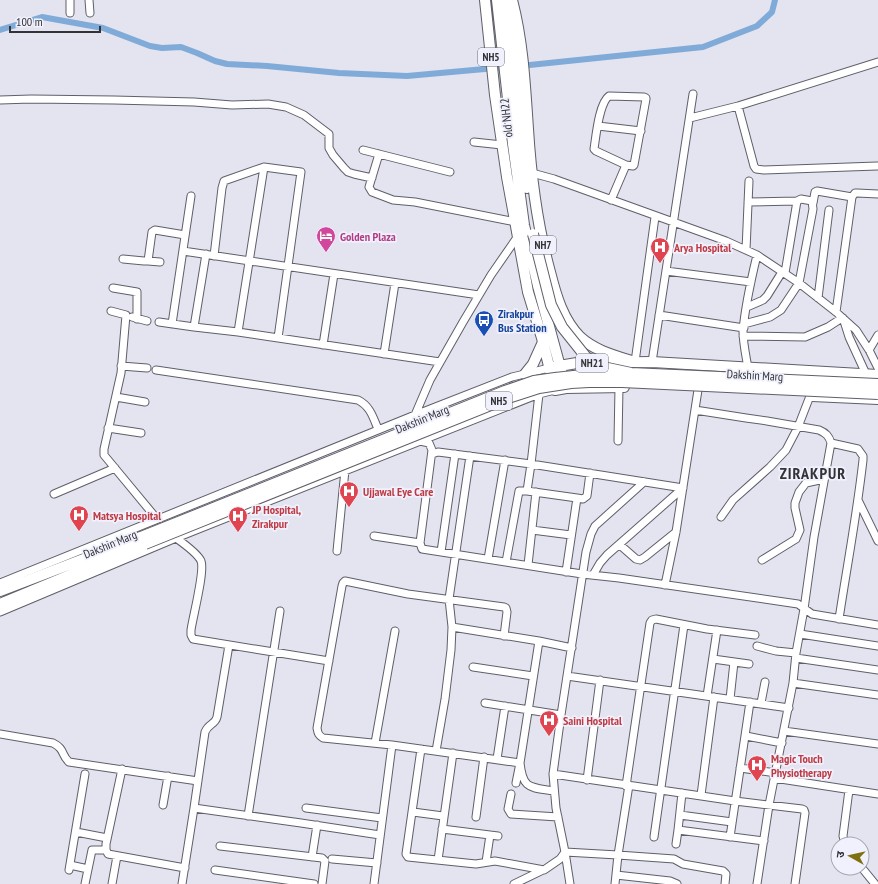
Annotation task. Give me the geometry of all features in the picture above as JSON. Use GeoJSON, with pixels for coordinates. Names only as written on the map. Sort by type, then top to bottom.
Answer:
{"type":"FeatureCollection","features":[{"type":"Feature","properties":{"kind":"highway","name":"NH5"},"geometry":{"type":"LineString","coordinates":[[485,0],[507,177],[528,292],[543,342]]}},
{"type":"Feature","properties":{"kind":"highway","name":"NH5"},"geometry":{"type":"LineString","coordinates":[[497,0],[509,27],[516,84],[524,225],[554,367]]}},
{"type":"Feature","properties":{"kind":"highway"},"geometry":{"type":"LineString","coordinates":[[506,0],[509,27]]}},
{"type":"Feature","properties":{"kind":"highway","name":"NH7"},"geometry":{"type":"LineString","coordinates":[[512,0],[509,27],[516,84],[544,250],[560,306],[570,324],[581,338],[597,349],[635,362]]}},
{"type":"Feature","properties":{"kind":"highway","name":"old NH22"},"geometry":{"type":"LineString","coordinates":[[516,84],[525,174],[534,234],[551,305],[562,327],[586,357],[603,367],[631,373]]}},
{"type":"Feature","properties":{"kind":"highway"},"geometry":{"type":"LineString","coordinates":[[543,342],[554,367],[566,388]]}},
{"type":"Feature","properties":{"kind":"highway"},"geometry":{"type":"LineString","coordinates":[[525,374],[533,364],[543,342]]}},
{"type":"Feature","properties":{"kind":"highway","name":"Dakshin Marg"},"geometry":{"type":"LineString","coordinates":[[554,367],[577,363],[652,362],[878,375]]}},
{"type":"Feature","properties":{"kind":"highway"},"geometry":{"type":"LineString","coordinates":[[554,367],[555,390],[566,388],[619,387],[878,399]]}},
{"type":"Feature","properties":{"kind":"highway","name":"NH5"},"geometry":{"type":"LineString","coordinates":[[631,373],[878,384]]}},
{"type":"Feature","properties":{"kind":"highway","name":"Dakshin Marg"},"geometry":{"type":"LineString","coordinates":[[0,604],[143,540],[497,394],[534,381],[583,375],[631,373]]}},
{"type":"Feature","properties":{"kind":"highway"},"geometry":{"type":"LineString","coordinates":[[866,374],[878,394]]}},
{"type":"Feature","properties":{"kind":"highway","name":"Dakshin Marg"},"geometry":{"type":"LineString","coordinates":[[0,591],[143,540],[508,398],[539,388],[571,383],[622,382],[878,394]]}},
{"type":"Feature","properties":{"kind":"street"},"geometry":{"type":"LineString","coordinates":[[70,0],[70,13]]}},
{"type":"Feature","properties":{"kind":"street"},"geometry":{"type":"LineString","coordinates":[[89,0],[90,12]]}},
{"type":"Feature","properties":{"kind":"street"},"geometry":{"type":"LineString","coordinates":[[690,118],[738,106],[878,62]]}},
{"type":"Feature","properties":{"kind":"street"},"geometry":{"type":"LineString","coordinates":[[652,362],[693,94]]}},
{"type":"Feature","properties":{"kind":"street"},"geometry":{"type":"LineString","coordinates":[[609,96],[646,98],[641,131],[634,166],[626,165],[596,151],[594,148],[601,110],[605,100],[609,96]]}},
{"type":"Feature","properties":{"kind":"street"},"geometry":{"type":"LineString","coordinates":[[0,100],[114,100],[194,102],[232,105],[268,104],[286,107],[304,115],[329,134],[329,148],[333,155],[348,172],[372,178]]}},
{"type":"Feature","properties":{"kind":"street"},"geometry":{"type":"LineString","coordinates":[[738,106],[756,169],[878,166]]}},
{"type":"Feature","properties":{"kind":"street"},"geometry":{"type":"LineString","coordinates":[[598,126],[641,131]]}},
{"type":"Feature","properties":{"kind":"street"},"geometry":{"type":"LineString","coordinates":[[474,142],[502,144]]}},
{"type":"Feature","properties":{"kind":"street"},"geometry":{"type":"LineString","coordinates":[[363,150],[450,172]]}},
{"type":"Feature","properties":{"kind":"street"},"geometry":{"type":"LineString","coordinates":[[380,154],[369,187],[372,192],[393,200],[416,202],[516,222]]}},
{"type":"Feature","properties":{"kind":"street"},"geometry":{"type":"LineString","coordinates":[[611,200],[626,165]]}},
{"type":"Feature","properties":{"kind":"street"},"geometry":{"type":"LineString","coordinates":[[238,332],[264,168]]}},
{"type":"Feature","properties":{"kind":"street"},"geometry":{"type":"LineString","coordinates":[[194,327],[224,181],[264,168],[301,172],[278,338]]}},
{"type":"Feature","properties":{"kind":"street"},"geometry":{"type":"LineString","coordinates":[[532,173],[554,179],[655,217],[726,241],[758,255],[799,283],[856,330],[869,350],[878,368]]}},
{"type":"Feature","properties":{"kind":"street"},"geometry":{"type":"LineString","coordinates":[[746,250],[749,181]]}},
{"type":"Feature","properties":{"kind":"street"},"geometry":{"type":"LineString","coordinates":[[659,315],[744,326],[770,317],[781,310],[799,283],[815,192],[817,191],[852,197]]}},
{"type":"Feature","properties":{"kind":"street"},"geometry":{"type":"LineString","coordinates":[[836,312],[852,197],[855,193],[878,194]]}},
{"type":"Feature","properties":{"kind":"street"},"geometry":{"type":"LineString","coordinates":[[172,324],[192,196]]}},
{"type":"Feature","properties":{"kind":"street"},"geometry":{"type":"LineString","coordinates":[[748,202],[797,201],[801,199],[812,201],[813,203]]}},
{"type":"Feature","properties":{"kind":"street"},"geometry":{"type":"LineString","coordinates":[[747,307],[763,300],[784,272],[797,201]]}},
{"type":"Feature","properties":{"kind":"street"},"geometry":{"type":"LineString","coordinates":[[818,298],[829,210]]}},
{"type":"Feature","properties":{"kind":"street"},"geometry":{"type":"LineString","coordinates":[[635,362],[655,217]]}},
{"type":"Feature","properties":{"kind":"street"},"geometry":{"type":"LineString","coordinates":[[148,260],[152,232],[155,230],[185,235]]}},
{"type":"Feature","properties":{"kind":"street"},"geometry":{"type":"LineString","coordinates":[[415,415],[430,380],[440,362],[491,275],[518,236]]}},
{"type":"Feature","properties":{"kind":"street"},"geometry":{"type":"LineString","coordinates":[[183,251],[479,296]]}},
{"type":"Feature","properties":{"kind":"street"},"geometry":{"type":"LineString","coordinates":[[748,368],[744,326],[751,282],[758,255]]}},
{"type":"Feature","properties":{"kind":"street"},"geometry":{"type":"LineString","coordinates":[[123,258],[160,262]]}},
{"type":"Feature","properties":{"kind":"street"},"geometry":{"type":"LineString","coordinates":[[666,271],[751,282]]}},
{"type":"Feature","properties":{"kind":"street"},"geometry":{"type":"LineString","coordinates":[[323,345],[334,274]]}},
{"type":"Feature","properties":{"kind":"street"},"geometry":{"type":"LineString","coordinates":[[384,354],[395,283]]}},
{"type":"Feature","properties":{"kind":"street"},"geometry":{"type":"LineString","coordinates":[[112,288],[137,292],[137,319]]}},
{"type":"Feature","properties":{"kind":"street"},"geometry":{"type":"LineString","coordinates":[[110,311],[147,321]]}},
{"type":"Feature","properties":{"kind":"street"},"geometry":{"type":"LineString","coordinates":[[126,315],[122,366],[108,428],[104,455],[157,519]]}},
{"type":"Feature","properties":{"kind":"street"},"geometry":{"type":"LineString","coordinates":[[744,336],[805,336],[822,330],[842,318]]}},
{"type":"Feature","properties":{"kind":"street"},"geometry":{"type":"LineString","coordinates":[[842,318],[866,374]]}},
{"type":"Feature","properties":{"kind":"street"},"geometry":{"type":"LineString","coordinates":[[160,322],[440,362]]}},
{"type":"Feature","properties":{"kind":"street"},"geometry":{"type":"LineString","coordinates":[[869,350],[878,335]]}},
{"type":"Feature","properties":{"kind":"street"},"geometry":{"type":"LineString","coordinates":[[122,366],[147,368]]}},
{"type":"Feature","properties":{"kind":"street","name":"Dakshin Marg"},"geometry":{"type":"LineString","coordinates":[[0,583],[378,429],[525,374],[554,367]]}},
{"type":"Feature","properties":{"kind":"street"},"geometry":{"type":"LineString","coordinates":[[156,370],[358,400],[369,409],[378,429]]}},
{"type":"Feature","properties":{"kind":"street"},"geometry":{"type":"LineString","coordinates":[[618,441],[619,387]]}},
{"type":"Feature","properties":{"kind":"street","name":"Dakshin Marg"},"geometry":{"type":"LineString","coordinates":[[0,612],[176,538],[345,470],[539,394],[555,390]]}},
{"type":"Feature","properties":{"kind":"street"},"geometry":{"type":"LineString","coordinates":[[665,585],[676,532],[698,390]]}},
{"type":"Feature","properties":{"kind":"street"},"geometry":{"type":"LineString","coordinates":[[527,491],[539,394]]}},
{"type":"Feature","properties":{"kind":"street"},"geometry":{"type":"LineString","coordinates":[[721,516],[734,500],[782,456],[798,427],[810,396]]}},
{"type":"Feature","properties":{"kind":"street"},"geometry":{"type":"LineString","coordinates":[[116,397],[145,402]]}},
{"type":"Feature","properties":{"kind":"street"},"geometry":{"type":"LineString","coordinates":[[695,410],[825,432],[831,443],[814,537],[793,683],[769,805],[757,884]]}},
{"type":"Feature","properties":{"kind":"street"},"geometry":{"type":"LineString","coordinates":[[108,428],[141,433]]}},
{"type":"Feature","properties":{"kind":"street"},"geometry":{"type":"LineString","coordinates":[[420,441],[429,443],[432,450],[420,543],[422,550],[566,572],[798,604],[812,614],[878,625]]}},
{"type":"Feature","properties":{"kind":"street"},"geometry":{"type":"LineString","coordinates":[[831,443],[858,449],[862,456],[858,500],[839,619]]}},
{"type":"Feature","properties":{"kind":"street"},"geometry":{"type":"LineString","coordinates":[[432,454],[438,452],[505,460],[683,488]]}},
{"type":"Feature","properties":{"kind":"street"},"geometry":{"type":"LineString","coordinates":[[441,552],[455,454]]}},
{"type":"Feature","properties":{"kind":"street"},"geometry":{"type":"LineString","coordinates":[[436,751],[445,699],[452,627],[449,599],[470,456]]}},
{"type":"Feature","properties":{"kind":"street"},"geometry":{"type":"LineString","coordinates":[[488,559],[505,460]]}},
{"type":"Feature","properties":{"kind":"street"},"geometry":{"type":"LineString","coordinates":[[54,494],[115,468]]}},
{"type":"Feature","properties":{"kind":"street"},"geometry":{"type":"LineString","coordinates":[[337,551],[345,470]]}},
{"type":"Feature","properties":{"kind":"street"},"geometry":{"type":"LineString","coordinates":[[506,562],[518,493],[521,490],[583,499],[587,496],[590,473]]}},
{"type":"Feature","properties":{"kind":"street"},"geometry":{"type":"LineString","coordinates":[[762,560],[796,539],[800,530],[795,508],[795,503],[799,492],[806,483],[824,479]]}},
{"type":"Feature","properties":{"kind":"street"},"geometry":{"type":"LineString","coordinates":[[570,884],[558,817],[553,774],[582,574],[587,547],[595,526],[644,482]]}},
{"type":"Feature","properties":{"kind":"street"},"geometry":{"type":"LineString","coordinates":[[593,575],[604,559],[683,488]]}},
{"type":"Feature","properties":{"kind":"street"},"geometry":{"type":"LineString","coordinates":[[230,489],[241,512]]}},
{"type":"Feature","properties":{"kind":"street"},"geometry":{"type":"LineString","coordinates":[[528,565],[536,492]]}},
{"type":"Feature","properties":{"kind":"street"},"geometry":{"type":"LineString","coordinates":[[566,572],[577,498]]}},
{"type":"Feature","properties":{"kind":"street"},"geometry":{"type":"LineString","coordinates":[[858,500],[878,541]]}},
{"type":"Feature","properties":{"kind":"street"},"geometry":{"type":"LineString","coordinates":[[532,530],[571,535]]}},
{"type":"Feature","properties":{"kind":"street"},"geometry":{"type":"LineString","coordinates":[[620,545],[636,559],[640,560],[645,558],[676,532]]}},
{"type":"Feature","properties":{"kind":"street"},"geometry":{"type":"LineString","coordinates":[[374,536],[420,543]]}},
{"type":"Feature","properties":{"kind":"street"},"geometry":{"type":"LineString","coordinates":[[176,538],[199,557],[202,563],[202,572],[190,635],[193,639],[329,661]]}},
{"type":"Feature","properties":{"kind":"street"},"geometry":{"type":"LineString","coordinates":[[504,636],[507,612],[506,608],[408,594],[345,581],[342,586],[318,733],[323,738],[392,745],[520,763]]}},
{"type":"Feature","properties":{"kind":"street"},"geometry":{"type":"LineString","coordinates":[[248,816],[275,652],[280,611]]}},
{"type":"Feature","properties":{"kind":"street"},"geometry":{"type":"LineString","coordinates":[[615,884],[627,785],[650,622],[656,619],[755,635]]}},
{"type":"Feature","properties":{"kind":"street"},"geometry":{"type":"LineString","coordinates":[[654,837],[684,624]]}},
{"type":"Feature","properties":{"kind":"street"},"geometry":{"type":"LineString","coordinates":[[452,627],[572,648]]}},
{"type":"Feature","properties":{"kind":"street"},"geometry":{"type":"LineString","coordinates":[[700,795],[717,630]]}},
{"type":"Feature","properties":{"kind":"street"},"geometry":{"type":"LineString","coordinates":[[375,743],[395,631]]}},
{"type":"Feature","properties":{"kind":"street"},"geometry":{"type":"LineString","coordinates":[[800,634],[878,646]]}},
{"type":"Feature","properties":{"kind":"street"},"geometry":{"type":"LineString","coordinates":[[516,783],[539,642]]}},
{"type":"Feature","properties":{"kind":"street"},"geometry":{"type":"LineString","coordinates":[[182,884],[206,732],[207,728],[216,720],[217,717],[229,645]]}},
{"type":"Feature","properties":{"kind":"street"},"geometry":{"type":"LineString","coordinates":[[757,646],[796,655],[878,670]]}},
{"type":"Feature","properties":{"kind":"street"},"geometry":{"type":"LineString","coordinates":[[713,659],[748,664]]}},
{"type":"Feature","properties":{"kind":"street"},"geometry":{"type":"LineString","coordinates":[[730,699],[734,662]]}},
{"type":"Feature","properties":{"kind":"street"},"geometry":{"type":"LineString","coordinates":[[473,666],[534,676]]}},
{"type":"Feature","properties":{"kind":"street"},"geometry":{"type":"LineString","coordinates":[[567,676],[788,708]]}},
{"type":"Feature","properties":{"kind":"street"},"geometry":{"type":"LineString","coordinates":[[587,780],[600,680]]}},
{"type":"Feature","properties":{"kind":"street"},"geometry":{"type":"LineString","coordinates":[[761,703],[765,682]]}},
{"type":"Feature","properties":{"kind":"street"},"geometry":{"type":"LineString","coordinates":[[793,683],[878,695]]}},
{"type":"Feature","properties":{"kind":"street"},"geometry":{"type":"LineString","coordinates":[[730,837],[750,702]]}},
{"type":"Feature","properties":{"kind":"street"},"geometry":{"type":"LineString","coordinates":[[485,703],[561,715]]}},
{"type":"Feature","properties":{"kind":"street"},"geometry":{"type":"LineString","coordinates":[[497,759],[505,706]]}},
{"type":"Feature","properties":{"kind":"street"},"geometry":{"type":"LineString","coordinates":[[784,731],[878,744]]}},
{"type":"Feature","properties":{"kind":"street"},"geometry":{"type":"LineString","coordinates":[[0,734],[53,743],[59,746],[69,762],[198,781]]}},
{"type":"Feature","properties":{"kind":"street"},"geometry":{"type":"LineString","coordinates":[[746,736],[782,743]]}},
{"type":"Feature","properties":{"kind":"street"},"geometry":{"type":"LineString","coordinates":[[374,884],[392,745]]}},
{"type":"Feature","properties":{"kind":"street"},"geometry":{"type":"LineString","coordinates":[[422,749],[407,856],[476,864],[500,862],[530,869],[544,870]]}},
{"type":"Feature","properties":{"kind":"street"},"geometry":{"type":"LineString","coordinates":[[438,860],[452,753]]}},
{"type":"Feature","properties":{"kind":"street"},"geometry":{"type":"LineString","coordinates":[[476,817],[484,757]]}},
{"type":"Feature","properties":{"kind":"street"},"geometry":{"type":"LineString","coordinates":[[520,763],[521,776],[526,784],[534,788],[554,791]]}},
{"type":"Feature","properties":{"kind":"street"},"geometry":{"type":"LineString","coordinates":[[740,768],[849,790],[878,794]]}},
{"type":"Feature","properties":{"kind":"street"},"geometry":{"type":"LineString","coordinates":[[122,769],[107,838],[106,850],[108,854],[185,868]]}},
{"type":"Feature","properties":{"kind":"street"},"geometry":{"type":"LineString","coordinates":[[85,774],[70,868],[88,869]]}},
{"type":"Feature","properties":{"kind":"street"},"geometry":{"type":"LineString","coordinates":[[553,774],[804,810],[805,813],[795,884]]}},
{"type":"Feature","properties":{"kind":"street"},"geometry":{"type":"LineString","coordinates":[[163,805],[168,776]]}},
{"type":"Feature","properties":{"kind":"street"},"geometry":{"type":"LineString","coordinates":[[843,836],[849,790]]}},
{"type":"Feature","properties":{"kind":"street"},"geometry":{"type":"LineString","coordinates":[[676,844],[682,793]]}},
{"type":"Feature","properties":{"kind":"street"},"geometry":{"type":"LineString","coordinates":[[511,794],[508,809],[511,814],[558,817]]}},
{"type":"Feature","properties":{"kind":"street"},"geometry":{"type":"LineString","coordinates":[[194,808],[380,835]]}},
{"type":"Feature","properties":{"kind":"street"},"geometry":{"type":"LineString","coordinates":[[306,808],[382,818]]}},
{"type":"Feature","properties":{"kind":"street"},"geometry":{"type":"LineString","coordinates":[[413,812],[444,816]]}},
{"type":"Feature","properties":{"kind":"street"},"geometry":{"type":"LineString","coordinates":[[680,815],[732,822]]}},
{"type":"Feature","properties":{"kind":"street"},"geometry":{"type":"LineString","coordinates":[[312,856],[317,825]]}},
{"type":"Feature","properties":{"kind":"street"},"geometry":{"type":"LineString","coordinates":[[442,829],[498,836]]}},
{"type":"Feature","properties":{"kind":"street"},"geometry":{"type":"LineString","coordinates":[[678,830],[764,841]]}},
{"type":"Feature","properties":{"kind":"street"},"geometry":{"type":"LineString","coordinates":[[76,832],[107,838]]}},
{"type":"Feature","properties":{"kind":"street"},"geometry":{"type":"LineString","coordinates":[[486,862],[490,835]]}},
{"type":"Feature","properties":{"kind":"street"},"geometry":{"type":"LineString","coordinates":[[220,846],[322,858],[325,860],[322,884]]}},
{"type":"Feature","properties":{"kind":"street"},"geometry":{"type":"LineString","coordinates":[[85,884],[92,850],[106,850]]}},
{"type":"Feature","properties":{"kind":"street"},"geometry":{"type":"LineString","coordinates":[[565,852],[674,860],[683,864],[723,871],[726,874],[724,884]]}},
{"type":"Feature","properties":{"kind":"street"},"geometry":{"type":"LineString","coordinates":[[514,884],[544,870],[560,859],[565,852]]}},
{"type":"Feature","properties":{"kind":"street"},"geometry":{"type":"LineString","coordinates":[[112,884],[117,856]]}},
{"type":"Feature","properties":{"kind":"street"},"geometry":{"type":"LineString","coordinates":[[332,858],[377,863]]}},
{"type":"Feature","properties":{"kind":"street"},"geometry":{"type":"LineString","coordinates":[[215,870],[314,884]]}},
{"type":"Feature","properties":{"kind":"street"},"geometry":{"type":"LineString","coordinates":[[616,875],[670,881],[677,884]]}},
{"type":"Feature","properties":{"kind":"waterway"},"geometry":{"type":"LineString","coordinates":[[520,66],[703,47],[757,26],[772,12],[775,0]]}},
{"type":"Feature","properties":{"kind":"waterway"},"geometry":{"type":"LineString","coordinates":[[0,30],[42,17],[103,28],[150,46],[162,48],[181,47],[215,61],[227,64],[267,66],[339,73],[407,76],[507,67]]}},
{"type":"Feature","properties":{"kind":"place","name":"Golden Plaza"},"geometry":{"type":"Point","coordinates":[326,253]}},
{"type":"Feature","properties":{"kind":"place","name":"Arya Hospital"},"geometry":{"type":"Point","coordinates":[660,264]}},
{"type":"Feature","properties":{"kind":"place","name":"Zirakpur Bus Station"},"geometry":{"type":"Point","coordinates":[484,337]}},
{"type":"Feature","properties":{"kind":"place","name":"Ujjawal Eye Care"},"geometry":{"type":"Point","coordinates":[349,508]}},
{"type":"Feature","properties":{"kind":"place","name":"Matsya Hospital"},"geometry":{"type":"Point","coordinates":[79,532]}},
{"type":"Feature","properties":{"kind":"place","name":"JP Hospital, Zirakpur"},"geometry":{"type":"Point","coordinates":[238,533]}},
{"type":"Feature","properties":{"kind":"place","name":"Saini Hospital"},"geometry":{"type":"Point","coordinates":[549,737]}},
{"type":"Feature","properties":{"kind":"place","name":"Magic Touch Physiotherapy"},"geometry":{"type":"Point","coordinates":[757,782]}},
{"type":"Feature","properties":{"kind":"district","name":"ZIRAKPUR"},"geometry":{"type":"Point","coordinates":[813,473]}}]}
